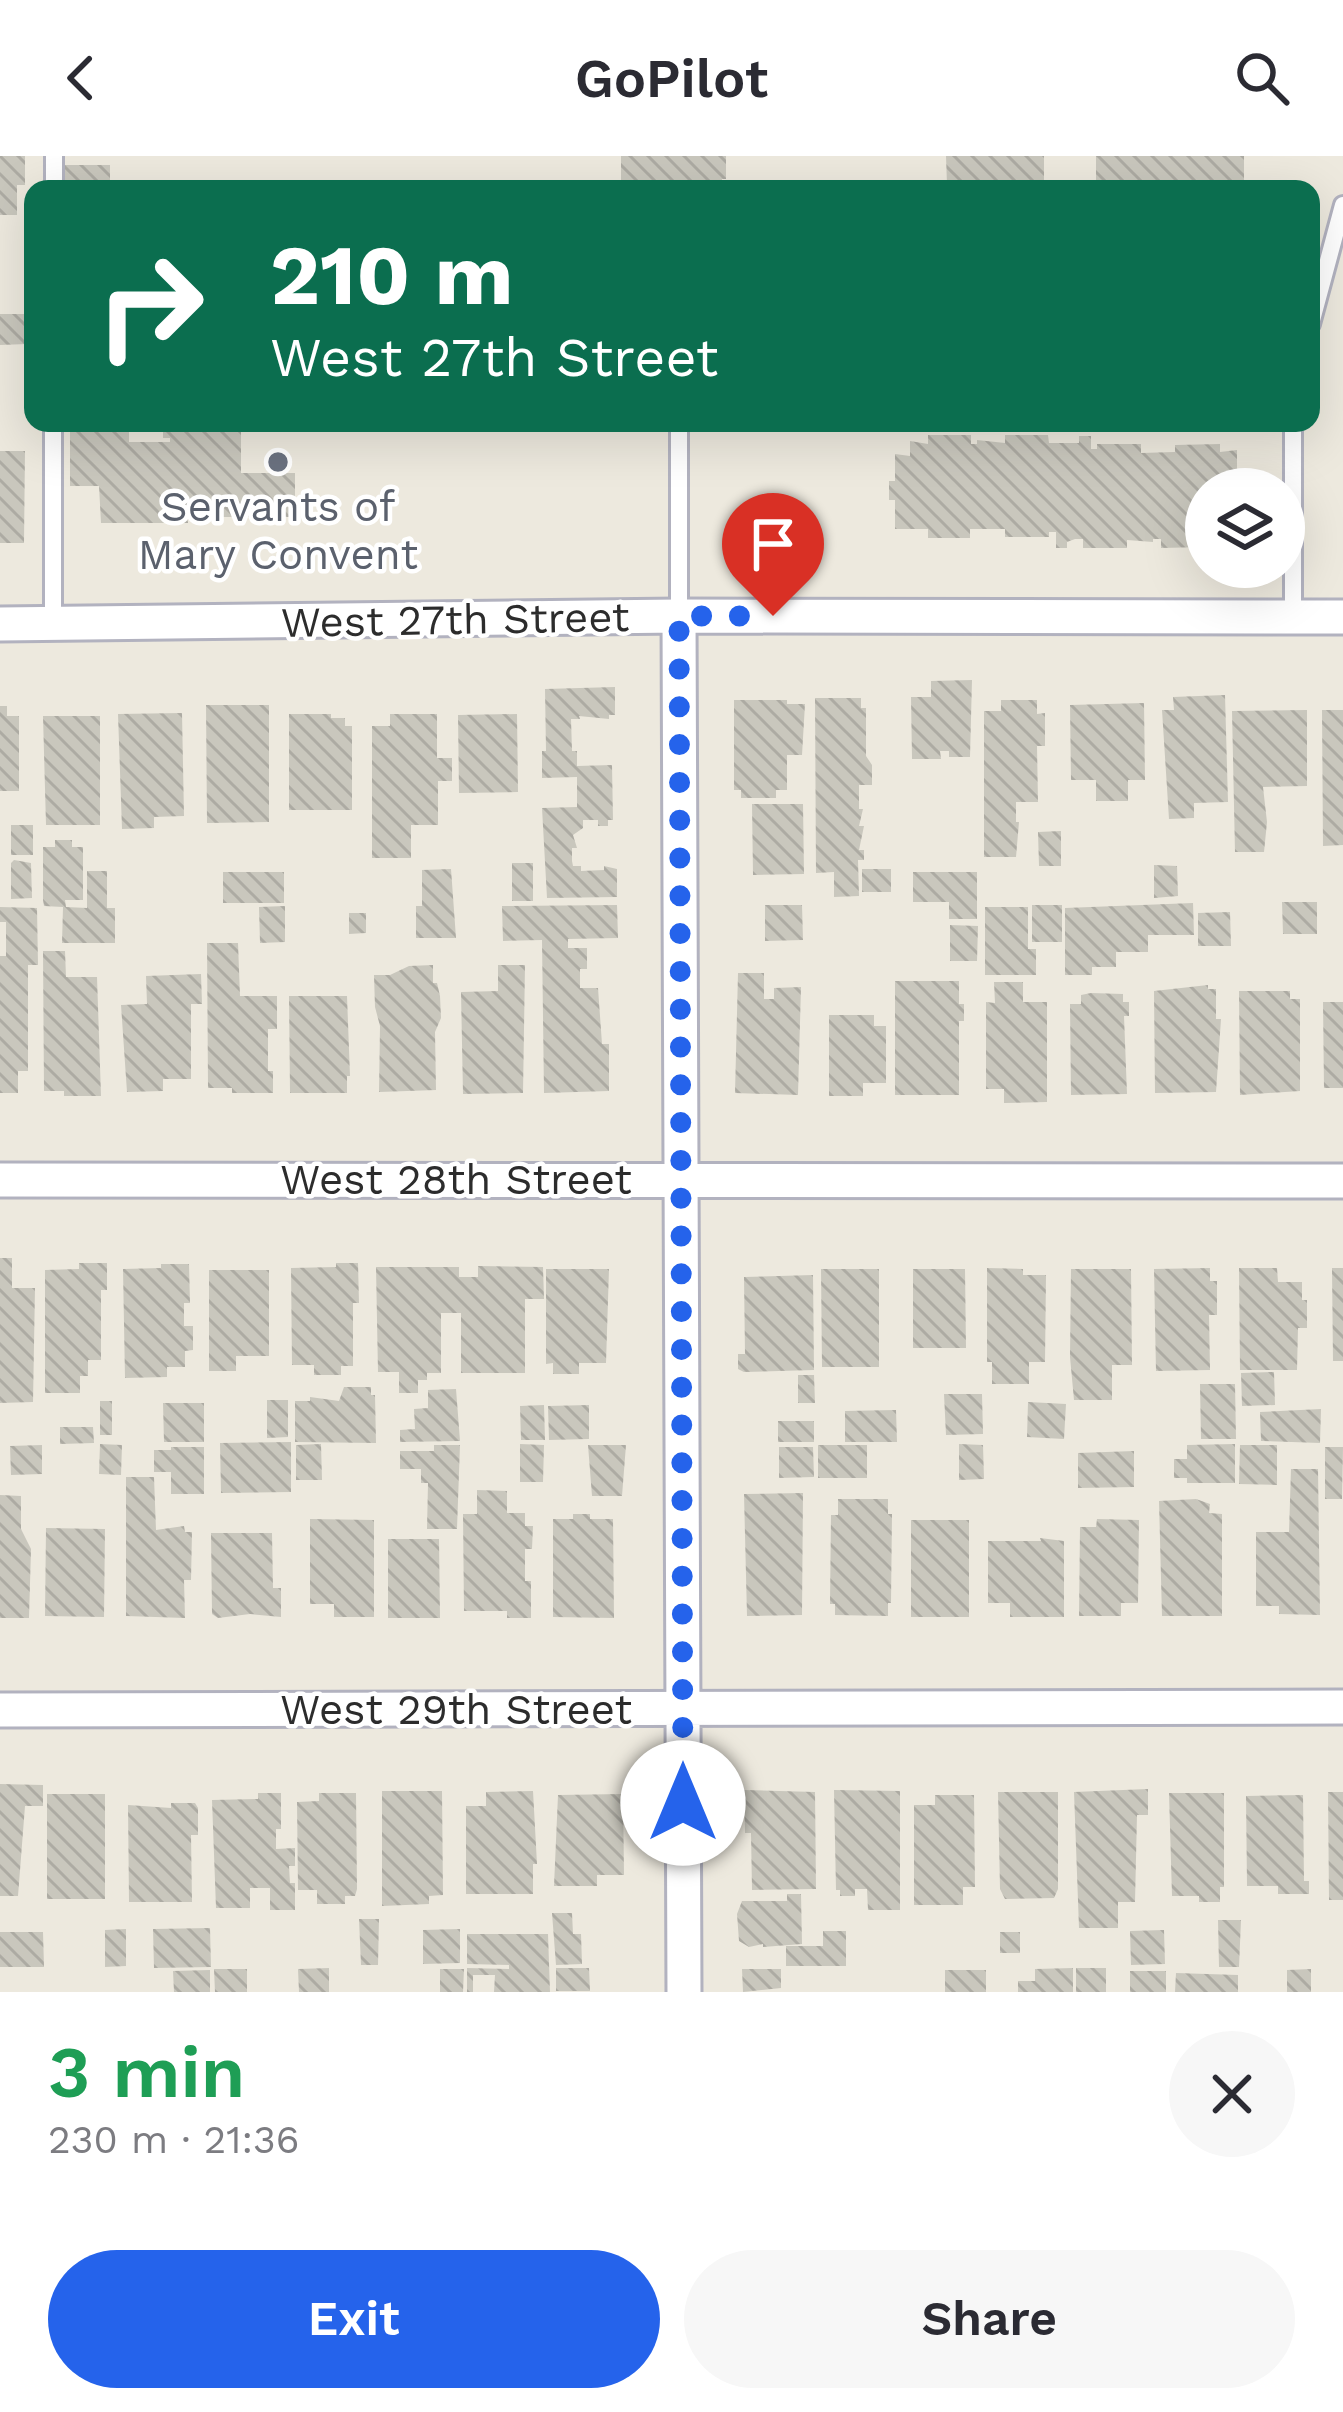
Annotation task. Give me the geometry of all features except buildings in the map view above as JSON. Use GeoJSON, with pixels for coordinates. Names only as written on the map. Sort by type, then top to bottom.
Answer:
{"type":"FeatureCollection","features":[{"type":"Feature","properties":{"kind":"street","name":"West 27th Street"},"geometry":{"type":"LineString","coordinates":[[0,624],[679,616],[1343,617]]}},
{"type":"Feature","properties":{"kind":"street"},"geometry":{"type":"LineString","coordinates":[[679,616],[683,1992]]}},
{"type":"Feature","properties":{"kind":"street","name":"West 28th Street"},"geometry":{"type":"LineString","coordinates":[[0,1180],[1343,1181]]}},
{"type":"Feature","properties":{"kind":"street","name":"West 29th Street"},"geometry":{"type":"LineString","coordinates":[[0,1710],[1343,1707]]}},
{"type":"Feature","properties":{"kind":"lane"},"geometry":{"type":"LineString","coordinates":[[1320,291],[1343,206]]}},
{"type":"Feature","properties":{"kind":"lane"},"geometry":{"type":"LineString","coordinates":[[52,623],[53,432]]}},
{"type":"Feature","properties":{"kind":"lane"},"geometry":{"type":"LineString","coordinates":[[679,616],[680,432]]}},
{"type":"Feature","properties":{"kind":"lane"},"geometry":{"type":"LineString","coordinates":[[1293,432],[1293,617]]}},
{"type":"Feature","properties":{"kind":"place","name":"Servants of Mary Convent"},"geometry":{"type":"Point","coordinates":[278,462]}},
{"type":"Feature","properties":{"kind":"route"},"geometry":{"type":"LineString","coordinates":[[683,1803],[679,616],[773,616]]}}]}
